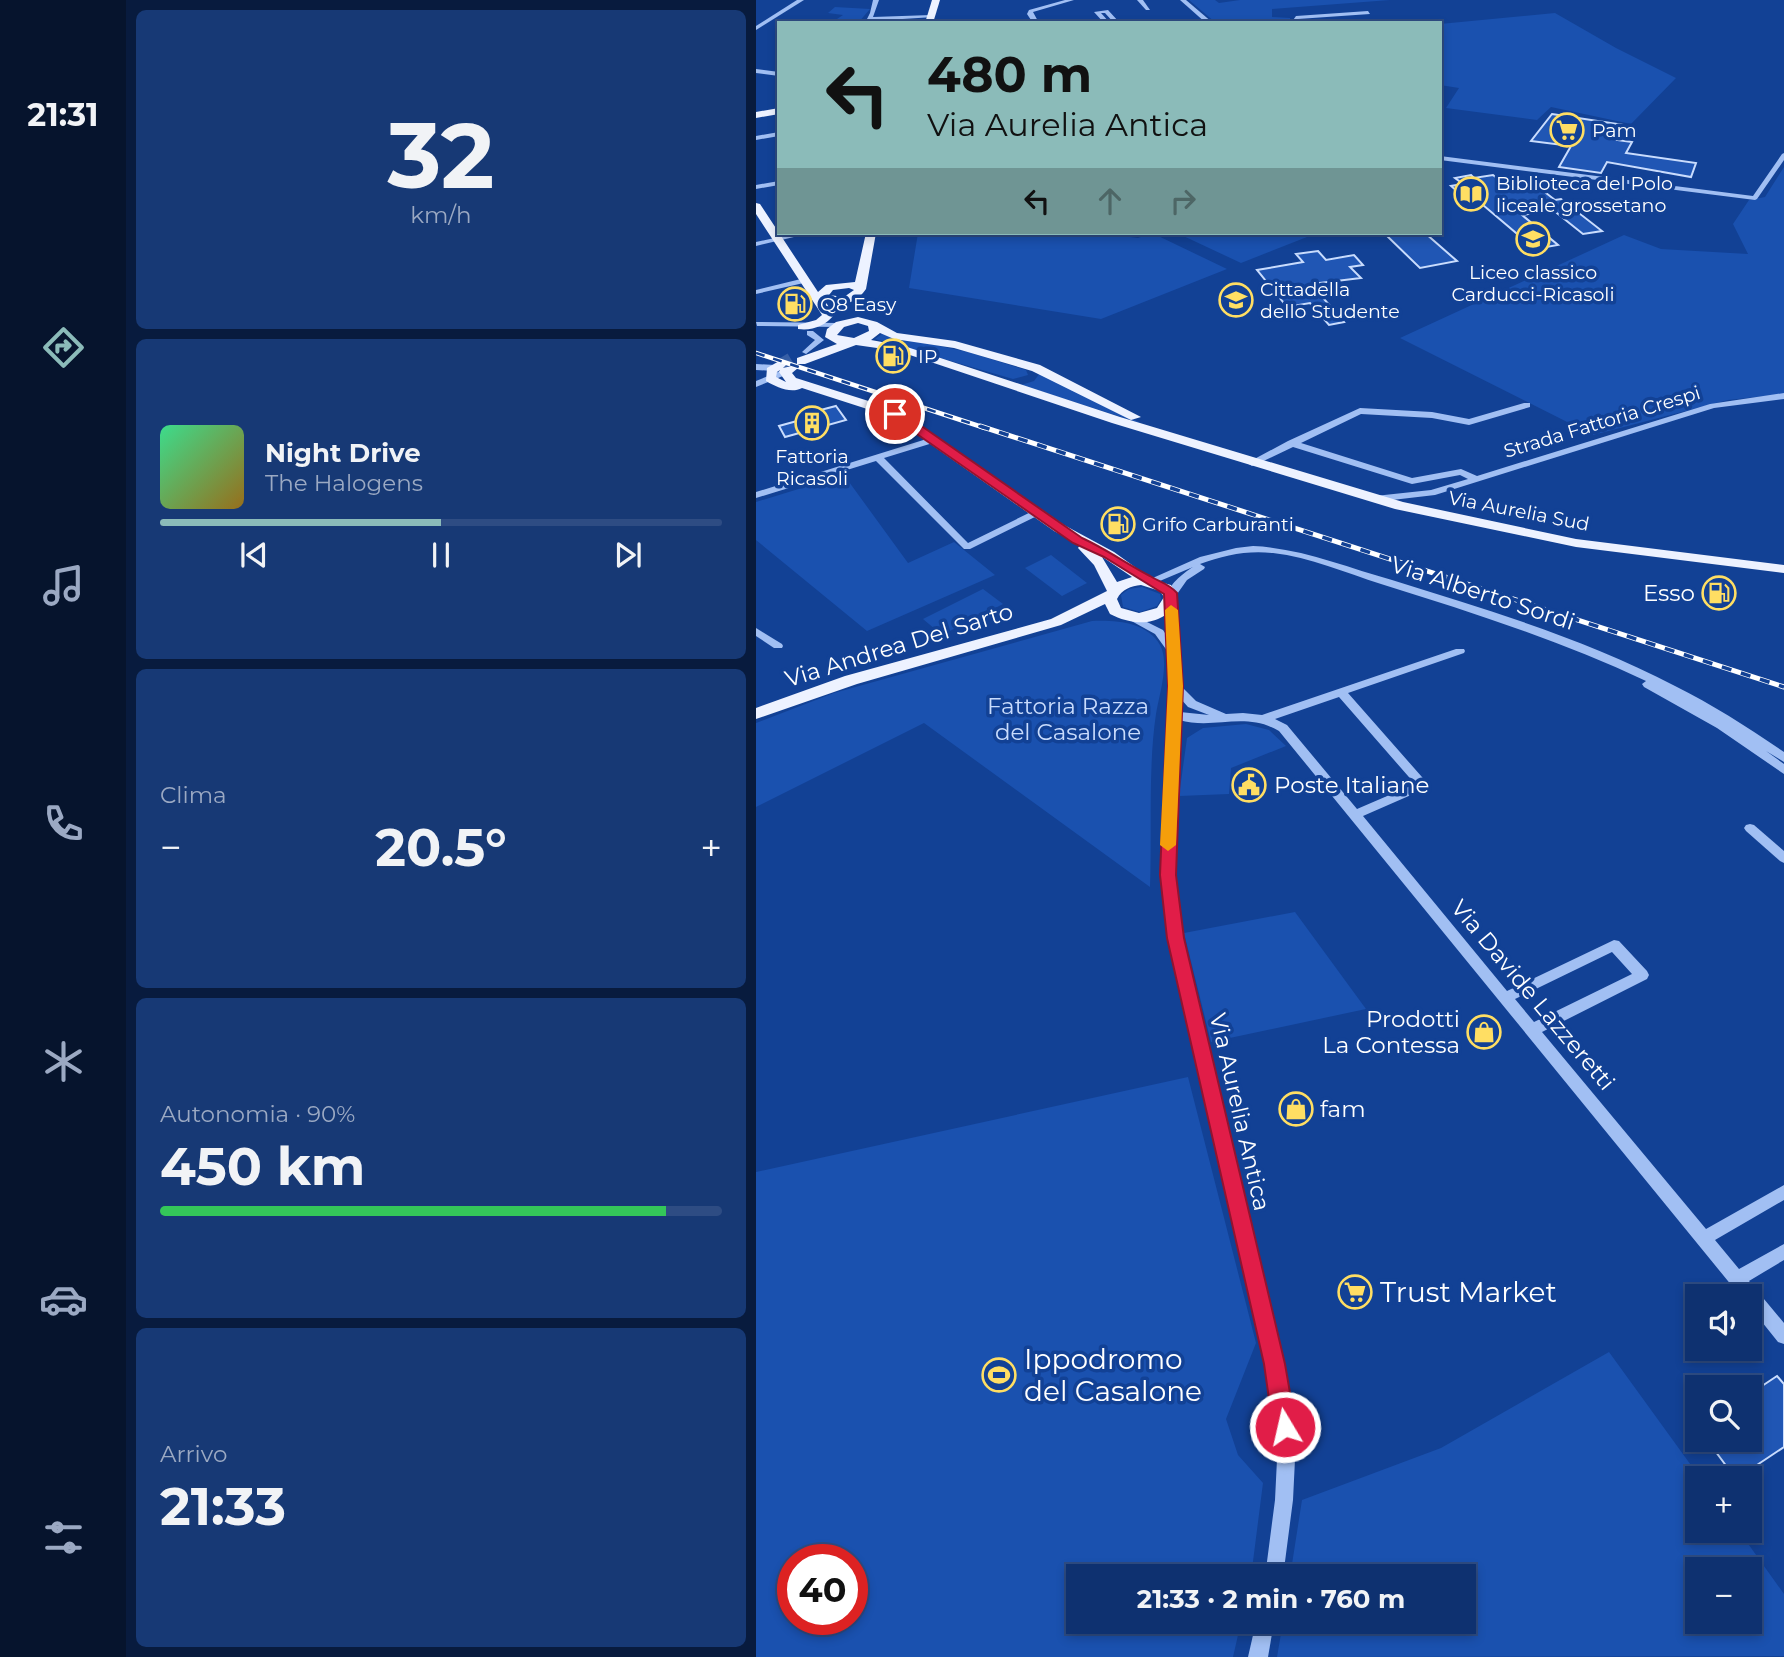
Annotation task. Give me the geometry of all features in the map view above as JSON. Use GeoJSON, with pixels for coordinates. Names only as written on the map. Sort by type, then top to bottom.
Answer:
{"type":"FeatureCollection","features":[{"type":"Feature","properties":{"kind":"main road"},"geometry":{"type":"LineString","coordinates":[[932,18],[936,0]]}},
{"type":"Feature","properties":{"kind":"main road"},"geometry":{"type":"LineString","coordinates":[[932,18],[943,0]]}},
{"type":"Feature","properties":{"kind":"main road"},"geometry":{"type":"LineString","coordinates":[[756,114],[777,111]]}},
{"type":"Feature","properties":{"kind":"main road"},"geometry":{"type":"LineString","coordinates":[[756,206],[828,315],[820,323],[806,330]]}},
{"type":"Feature","properties":{"kind":"main road"},"geometry":{"type":"LineString","coordinates":[[870,235],[859,291],[860,307],[871,321],[902,338],[943,343],[1036,368],[1191,443]]}},
{"type":"Feature","properties":{"kind":"main road"},"geometry":{"type":"LineString","coordinates":[[823,292],[862,267]]}},
{"type":"Feature","properties":{"kind":"main road"},"geometry":{"type":"LineString","coordinates":[[788,365],[836,330],[849,314],[833,301],[823,297],[823,292],[806,281]]}},
{"type":"Feature","properties":{"kind":"main road"},"geometry":{"type":"LineString","coordinates":[[839,284],[859,291]]}},
{"type":"Feature","properties":{"kind":"main road"},"geometry":{"type":"LineString","coordinates":[[833,301],[859,291]]}},
{"type":"Feature","properties":{"kind":"main road"},"geometry":{"type":"LineString","coordinates":[[836,330],[871,321]]}},
{"type":"Feature","properties":{"kind":"main road"},"geometry":{"type":"LineString","coordinates":[[788,365],[873,335],[871,321]]}},
{"type":"Feature","properties":{"kind":"main road"},"geometry":{"type":"LineString","coordinates":[[836,330],[855,342],[900,348],[1191,443]]}},
{"type":"Feature","properties":{"kind":"main road"},"geometry":{"type":"LineString","coordinates":[[788,365],[789,386],[821,388],[895,414],[1078,540],[1164,587],[1171,598],[1154,616],[1127,617],[1111,606],[1112,594],[1100,563],[1078,540]]}},
{"type":"Feature","properties":{"kind":"main road"},"geometry":{"type":"LineString","coordinates":[[1005,382],[1027,379],[1036,368]]}},
{"type":"Feature","properties":{"kind":"main road","name":"Via Aurelia Sud"},"geometry":{"type":"LineString","coordinates":[[1191,443],[1373,499],[1404,502],[1576,543],[1784,569]]}},
{"type":"Feature","properties":{"kind":"main road"},"geometry":{"type":"LineString","coordinates":[[1112,594],[1128,583],[1149,581]]}},
{"type":"Feature","properties":{"kind":"main road","name":"Via Andrea Del Sarto"},"geometry":{"type":"LineString","coordinates":[[1056,622],[1112,594]]}},
{"type":"Feature","properties":{"kind":"main road","name":"Via Andrea Del Sarto"},"geometry":{"type":"LineString","coordinates":[[756,714],[851,680],[1056,622],[1091,615],[1127,617]]}},
{"type":"Feature","properties":{"kind":"street"},"geometry":{"type":"LineString","coordinates":[[756,28],[801,0]]}},
{"type":"Feature","properties":{"kind":"street"},"geometry":{"type":"LineString","coordinates":[[876,0],[870,18],[932,18]]}},
{"type":"Feature","properties":{"kind":"street"},"geometry":{"type":"LineString","coordinates":[[1034,21],[1031,12],[1068,0]]}},
{"type":"Feature","properties":{"kind":"street"},"geometry":{"type":"LineString","coordinates":[[1140,0],[1147,0]]}},
{"type":"Feature","properties":{"kind":"street"},"geometry":{"type":"LineString","coordinates":[[1140,0],[1148,9]]}},
{"type":"Feature","properties":{"kind":"street"},"geometry":{"type":"LineString","coordinates":[[1183,0],[1208,21]]}},
{"type":"Feature","properties":{"kind":"street"},"geometry":{"type":"LineString","coordinates":[[1105,21],[1097,12],[1106,11],[1115,21]]}},
{"type":"Feature","properties":{"kind":"street"},"geometry":{"type":"LineString","coordinates":[[1295,21],[1296,18],[1368,13]]}},
{"type":"Feature","properties":{"kind":"street"},"geometry":{"type":"LineString","coordinates":[[756,21],[777,23]]}},
{"type":"Feature","properties":{"kind":"street"},"geometry":{"type":"LineString","coordinates":[[756,71],[777,74]]}},
{"type":"Feature","properties":{"kind":"street"},"geometry":{"type":"LineString","coordinates":[[756,138],[777,134]]}},
{"type":"Feature","properties":{"kind":"street"},"geometry":{"type":"LineString","coordinates":[[1442,158],[1755,198],[1784,155]]}},
{"type":"Feature","properties":{"kind":"street"},"geometry":{"type":"LineString","coordinates":[[756,187],[777,183]]}},
{"type":"Feature","properties":{"kind":"street"},"geometry":{"type":"LineString","coordinates":[[756,244],[797,235]]}},
{"type":"Feature","properties":{"kind":"street"},"geometry":{"type":"LineString","coordinates":[[756,292],[806,281]]}},
{"type":"Feature","properties":{"kind":"street"},"geometry":{"type":"LineString","coordinates":[[756,324],[806,330],[836,330]]}},
{"type":"Feature","properties":{"kind":"street"},"geometry":{"type":"LineString","coordinates":[[756,384],[788,365],[820,340],[806,330]]}},
{"type":"Feature","properties":{"kind":"street"},"geometry":{"type":"LineString","coordinates":[[756,368],[788,365]]}},
{"type":"Feature","properties":{"kind":"street","name":"Strada Fattoria Crespi"},"geometry":{"type":"LineString","coordinates":[[1404,502],[1713,406],[1784,396]]}},
{"type":"Feature","properties":{"kind":"street"},"geometry":{"type":"LineString","coordinates":[[1252,463],[1360,411],[1432,415],[1469,422],[1527,405]]}},
{"type":"Feature","properties":{"kind":"street"},"geometry":{"type":"LineString","coordinates":[[756,495],[933,440]]}},
{"type":"Feature","properties":{"kind":"street","name":"Via Aurelia Sud"},"geometry":{"type":"LineString","coordinates":[[1292,443],[1412,481],[1424,481],[1461,472],[1476,479]]}},
{"type":"Feature","properties":{"kind":"street"},"geometry":{"type":"LineString","coordinates":[[878,457],[967,547],[1037,513]]}},
{"type":"Feature","properties":{"kind":"street","name":"Strada Fattoria Crespi"},"geometry":{"type":"LineString","coordinates":[[1421,507],[1432,493]]}},
{"type":"Feature","properties":{"kind":"street","name":"Via Alberto Sordi"},"geometry":{"type":"LineString","coordinates":[[1149,581],[1228,550],[1259,548],[1292,553],[1540,633],[1620,662],[1728,719],[1784,758]]}},
{"type":"Feature","properties":{"kind":"street","name":"Via Alberto Sordi"},"geometry":{"type":"LineString","coordinates":[[1171,598],[1183,578],[1220,557],[1249,553],[1287,558],[1615,668],[1721,725],[1784,770]]}},
{"type":"Feature","properties":{"kind":"street","name":"Via Aurelia Antica"},"geometry":{"type":"LineString","coordinates":[[1171,598],[1175,686],[1168,875],[1176,938],[1275,1364],[1287,1439],[1284,1500],[1276,1564]]}},
{"type":"Feature","properties":{"kind":"street"},"geometry":{"type":"LineString","coordinates":[[1127,617],[1159,632],[1175,655]]}},
{"type":"Feature","properties":{"kind":"street"},"geometry":{"type":"LineString","coordinates":[[756,631],[778,646]]}},
{"type":"Feature","properties":{"kind":"street"},"geometry":{"type":"LineString","coordinates":[[1173,714],[1195,720],[1265,718],[1460,651]]}},
{"type":"Feature","properties":{"kind":"street"},"geometry":{"type":"LineString","coordinates":[[1175,686],[1186,700],[1228,717]]}},
{"type":"Feature","properties":{"kind":"street"},"geometry":{"type":"LineString","coordinates":[[1341,692],[1423,785],[1354,814]]}},
{"type":"Feature","properties":{"kind":"street"},"geometry":{"type":"LineString","coordinates":[[1173,714],[1203,709]]}},
{"type":"Feature","properties":{"kind":"street","name":"Via Davide Lazzeretti"},"geometry":{"type":"LineString","coordinates":[[1265,718],[1283,728],[1784,1336]]}},
{"type":"Feature","properties":{"kind":"street"},"geometry":{"type":"LineString","coordinates":[[1172,733],[1195,720]]}},
{"type":"Feature","properties":{"kind":"street"},"geometry":{"type":"LineString","coordinates":[[1750,828],[1784,858]]}},
{"type":"Feature","properties":{"kind":"street"},"geometry":{"type":"LineString","coordinates":[[1505,998],[1614,944],[1642,975],[1532,1030]]}},
{"type":"Feature","properties":{"kind":"street"},"geometry":{"type":"LineString","coordinates":[[1704,1238],[1784,1192]]}},
{"type":"Feature","properties":{"kind":"street"},"geometry":{"type":"LineString","coordinates":[[1737,1279],[1784,1251]]}},
{"type":"Feature","properties":{"kind":"street"},"geometry":{"type":"LineString","coordinates":[[1258,1657],[1263,1634]]}},
{"type":"Feature","properties":{"kind":"green space"},"geometry":{"type":"Polygon","coordinates":[[[1189,0],[1215,0],[1219,3],[1240,0],[1390,0],[1272,9],[1272,17],[1290,18],[1290,21],[1214,21],[1189,0]]]}},
{"type":"Feature","properties":{"kind":"green space"},"geometry":{"type":"Polygon","coordinates":[[[835,7],[870,9],[860,21],[834,21],[843,15],[828,13],[835,7]]]}},
{"type":"Feature","properties":{"kind":"green space"},"geometry":{"type":"Polygon","coordinates":[[[1555,13],[1676,78],[1631,124],[1551,107],[1537,120],[1446,108],[1459,88],[1442,85],[1442,24],[1555,13]]]}},
{"type":"Feature","properties":{"kind":"green space"},"geometry":{"type":"Polygon","coordinates":[[[1784,167],[1784,394],[1728,400],[1593,435],[1400,338],[1624,235],[1661,249],[1748,254],[1733,224],[1749,200],[1765,197],[1784,167]]]}},
{"type":"Feature","properties":{"kind":"green space"},"geometry":{"type":"Polygon","coordinates":[[[918,235],[1114,235],[1138,238],[1156,235],[1227,269],[1101,319],[909,288],[918,235]]]}},
{"type":"Feature","properties":{"kind":"green space"},"geometry":{"type":"Polygon","coordinates":[[[1181,235],[1307,237],[1241,263],[1181,235]]]}},
{"type":"Feature","properties":{"kind":"green space"},"geometry":{"type":"Polygon","coordinates":[[[882,334],[968,352],[1026,370],[1028,375],[1013,379],[875,339],[882,334]]]}},
{"type":"Feature","properties":{"kind":"green space"},"geometry":{"type":"Polygon","coordinates":[[[1040,373],[1140,423],[1021,385],[1034,381],[1040,373]]]}},
{"type":"Feature","properties":{"kind":"green space"},"geometry":{"type":"Polygon","coordinates":[[[844,475],[908,563],[954,542],[995,575],[867,631],[756,540],[756,502],[844,475]]]}},
{"type":"Feature","properties":{"kind":"green space"},"geometry":{"type":"Polygon","coordinates":[[[1051,555],[1087,583],[1062,596],[1025,568],[1051,555]]]}},
{"type":"Feature","properties":{"kind":"green space"},"geometry":{"type":"Polygon","coordinates":[[[1142,587],[1160,594],[1161,599],[1157,606],[1140,612],[1123,607],[1121,595],[1129,589],[1142,587]]]}},
{"type":"Feature","properties":{"kind":"green space"},"geometry":{"type":"Polygon","coordinates":[[[983,589],[1003,604],[942,635],[923,619],[983,589]]]}},
{"type":"Feature","properties":{"kind":"green space","name":"Fattoria Razza del Casalone"},"geometry":{"type":"Polygon","coordinates":[[[1092,621],[1121,622],[1139,627],[1154,637],[1163,652],[1164,670],[1152,756],[1150,887],[924,723],[756,807],[756,723],[834,693],[1092,621]]]}},
{"type":"Feature","properties":{"kind":"green space"},"geometry":{"type":"Polygon","coordinates":[[[1246,724],[1269,730],[1286,746],[1231,768],[1229,794],[1179,796],[1187,738],[1203,728],[1246,724]]]}},
{"type":"Feature","properties":{"kind":"green space"},"geometry":{"type":"Polygon","coordinates":[[[1295,912],[1366,1009],[1211,1042],[1184,933],[1295,912]]]}},
{"type":"Feature","properties":{"kind":"green space","name":"Ippodromo del Casalone"},"geometry":{"type":"Polygon","coordinates":[[[1188,1077],[1256,1343],[1226,1419],[1238,1455],[1263,1483],[1253,1564],[1066,1564],[1066,1634],[1238,1634],[1233,1657],[756,1657],[756,1172],[1188,1077]]]}},
{"type":"Feature","properties":{"kind":"green space"},"geometry":{"type":"Polygon","coordinates":[[[1609,1352],[1692,1466],[1685,1466],[1685,1543],[1748,1543],[1758,1557],[1685,1557],[1685,1634],[1762,1634],[1762,1563],[1784,1594],[1784,1656],[1277,1657],[1281,1634],[1476,1634],[1476,1564],[1292,1564],[1302,1500],[1441,1448],[1609,1352]]]}},
{"type":"Feature","properties":{"kind":"building"},"geometry":{"type":"Polygon","coordinates":[[[1552,114],[1624,125],[1617,140],[1632,142],[1626,153],[1696,163],[1691,177],[1607,162],[1601,173],[1559,167],[1571,146],[1531,141],[1552,114]]]}},
{"type":"Feature","properties":{"kind":"building"},"geometry":{"type":"Polygon","coordinates":[[[1471,175],[1474,178],[1493,175],[1512,190],[1537,186],[1555,200],[1561,199],[1602,231],[1583,234],[1553,210],[1522,215],[1558,245],[1535,249],[1483,205],[1475,207],[1451,186],[1463,184],[1455,178],[1471,175]]]}},
{"type":"Feature","properties":{"kind":"building"},"geometry":{"type":"Polygon","coordinates":[[[1386,235],[1427,235],[1457,261],[1420,268],[1386,235]]]}},
{"type":"Feature","properties":{"kind":"building"},"geometry":{"type":"Polygon","coordinates":[[[1318,251],[1326,260],[1354,255],[1363,265],[1350,267],[1361,278],[1311,284],[1344,322],[1329,325],[1310,303],[1287,307],[1257,270],[1303,262],[1296,254],[1318,251]]]}},
{"type":"Feature","properties":{"kind":"building","name":"Fattoria Ricasoli"},"geometry":{"type":"Polygon","coordinates":[[[836,406],[846,420],[785,437],[779,426],[808,418],[805,414],[836,406]]]}},
{"type":"Feature","properties":{"kind":"building"},"geometry":{"type":"Polygon","coordinates":[[[1777,1376],[1784,1384],[1784,1447],[1756,1466],[1726,1466],[1716,1452],[1762,1452],[1762,1386],[1777,1376]]]}},
{"type":"Feature","properties":{"kind":"tunnel"},"geometry":{"type":"LineString","coordinates":[[781,364],[791,358]]}},
{"type":"Feature","properties":{"kind":"railway"},"geometry":{"type":"LineString","coordinates":[[756,353],[985,428]]}},
{"type":"Feature","properties":{"kind":"railway"},"geometry":{"type":"LineString","coordinates":[[980,426],[1784,687]]}},
{"type":"Feature","properties":{"kind":"slow traffic"},"geometry":{"type":"LineString","coordinates":[[1168,845],[1175,686],[1171,610]]}},
{"type":"Feature","properties":{"kind":"place","name":"Pam"},"geometry":{"type":"Point","coordinates":[1567,130]}},
{"type":"Feature","properties":{"kind":"place","name":"Biblioteca del Polo liceale grossetano"},"geometry":{"type":"Point","coordinates":[1471,194]}},
{"type":"Feature","properties":{"kind":"place","name":"Liceo classico Carducci-Ricasoli"},"geometry":{"type":"Point","coordinates":[1533,239]}},
{"type":"Feature","properties":{"kind":"place","name":"Cittadella dello Studente"},"geometry":{"type":"Point","coordinates":[1236,300]}},
{"type":"Feature","properties":{"kind":"place","name":"Q8 Easy"},"geometry":{"type":"Point","coordinates":[795,304]}},
{"type":"Feature","properties":{"kind":"place","name":"IP"},"geometry":{"type":"Point","coordinates":[893,356]}},
{"type":"Feature","properties":{"kind":"place","name":"Fattoria Ricasoli"},"geometry":{"type":"Point","coordinates":[812,423]}},
{"type":"Feature","properties":{"kind":"place","name":"Grifo Carburanti"},"geometry":{"type":"Point","coordinates":[1118,524]}},
{"type":"Feature","properties":{"kind":"place","name":"Esso"},"geometry":{"type":"Point","coordinates":[1719,593]}},
{"type":"Feature","properties":{"kind":"place","name":"Poste Italiane"},"geometry":{"type":"Point","coordinates":[1249,785]}},
{"type":"Feature","properties":{"kind":"place","name":"Prodotti La Contessa"},"geometry":{"type":"Point","coordinates":[1484,1032]}},
{"type":"Feature","properties":{"kind":"place","name":"fam"},"geometry":{"type":"Point","coordinates":[1296,1109]}},
{"type":"Feature","properties":{"kind":"place","name":"Trust Market"},"geometry":{"type":"Point","coordinates":[1355,1292]}},
{"type":"Feature","properties":{"kind":"place","name":"Ippodromo del Casalone"},"geometry":{"type":"Point","coordinates":[999,1375]}},
{"type":"Feature","properties":{"kind":"route"},"geometry":{"type":"LineString","coordinates":[[895,414],[1078,540],[1109,555],[1147,581],[1162,585],[1170,593],[1175,686],[1168,875],[1176,938],[1202,1061],[1275,1364],[1285,1427]]}}]}
